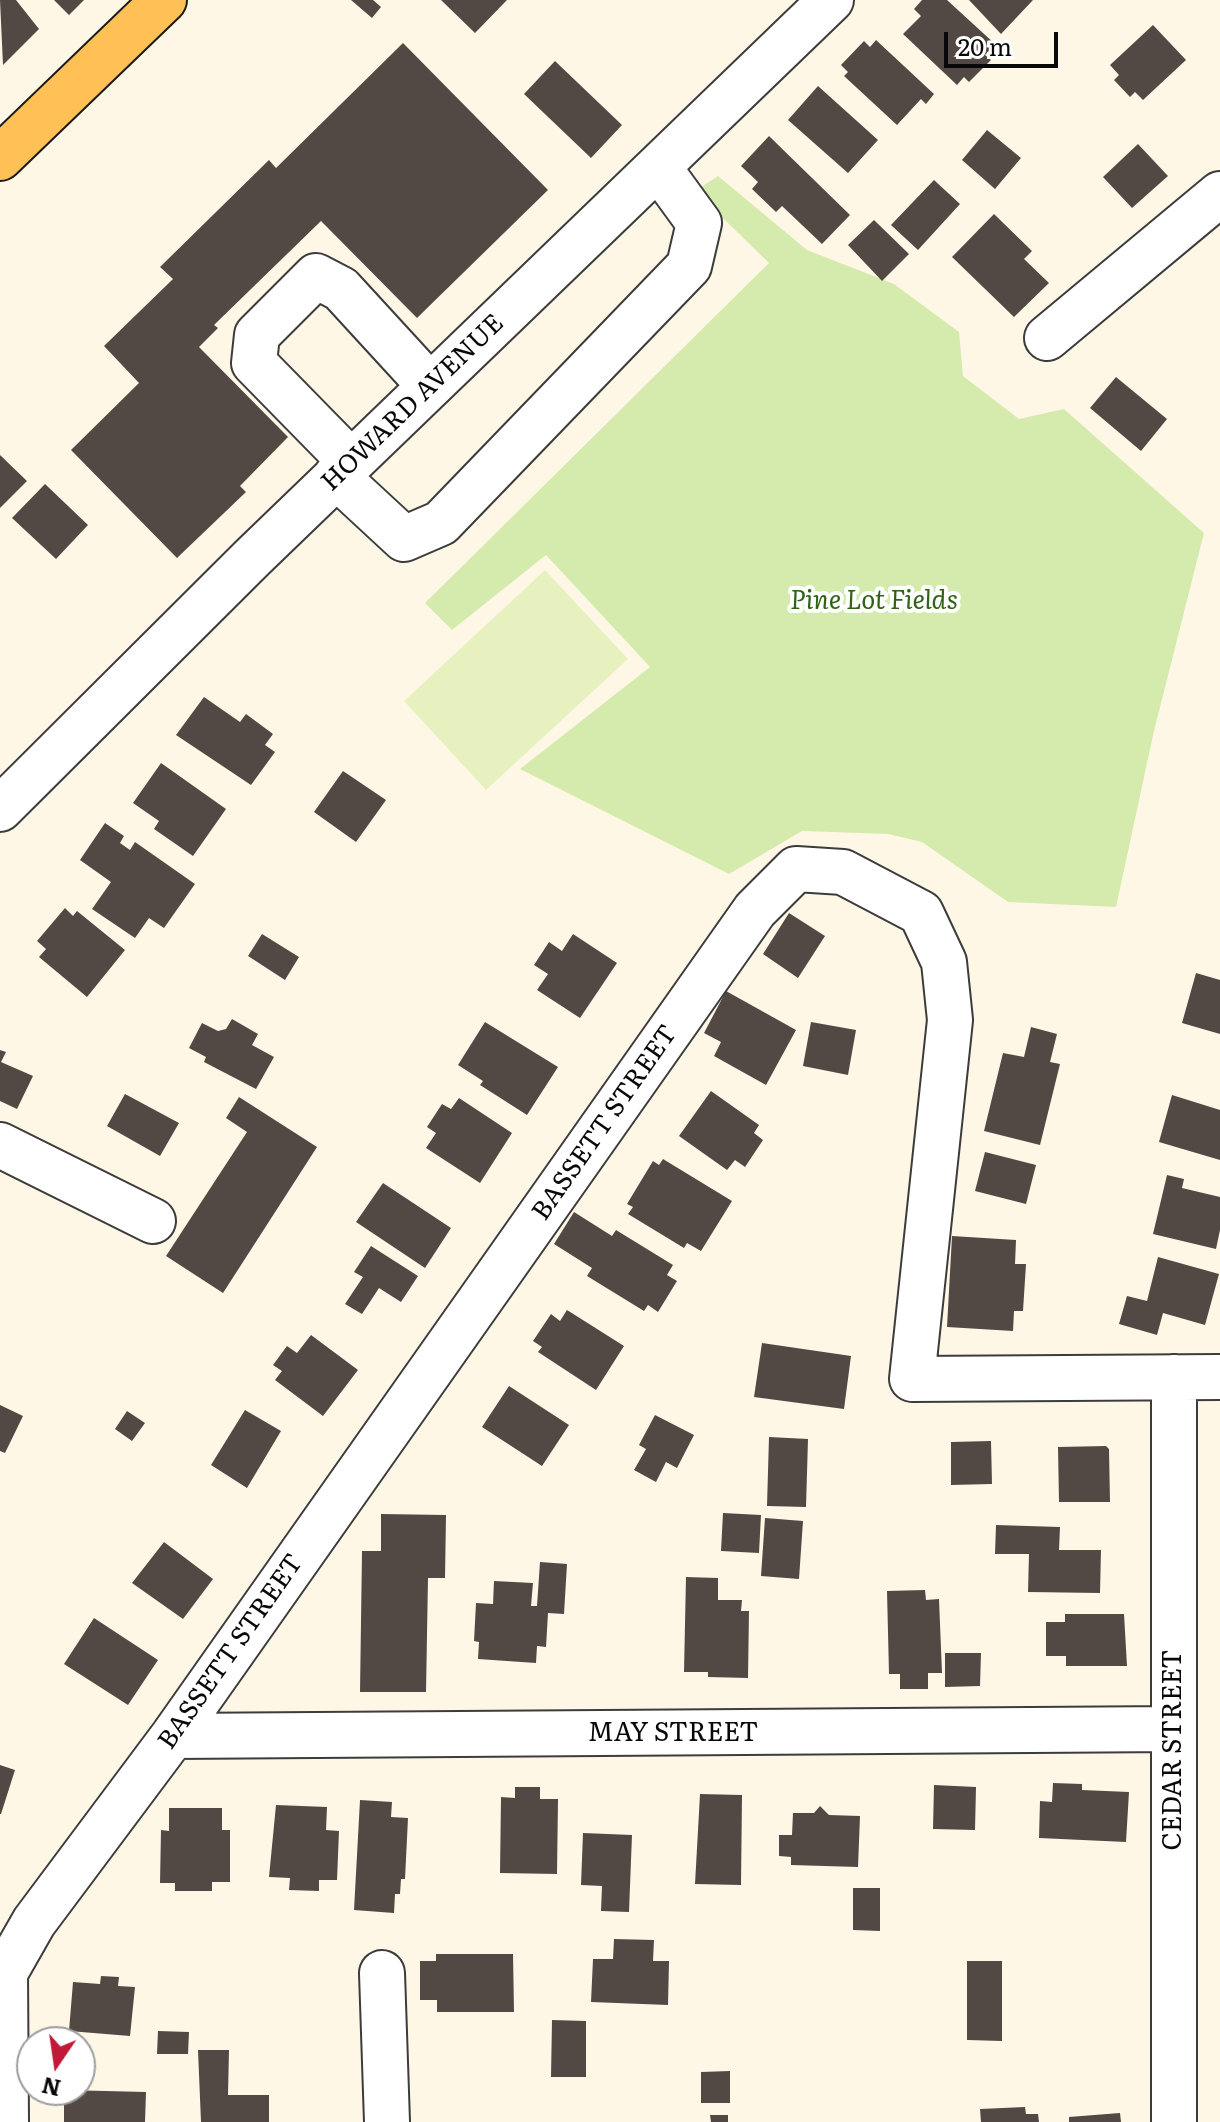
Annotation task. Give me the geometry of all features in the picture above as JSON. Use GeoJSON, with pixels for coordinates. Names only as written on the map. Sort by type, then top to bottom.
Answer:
{"type":"FeatureCollection","features":[{"type":"Feature","properties":{"kind":"main road"},"geometry":{"type":"LineString","coordinates":[[0,158],[164,0]]}},
{"type":"Feature","properties":{"kind":"street","name":"HOWARD AVENUE"},"geometry":{"type":"LineString","coordinates":[[0,809],[343,469],[831,0]]}},
{"type":"Feature","properties":{"kind":"street"},"geometry":{"type":"LineString","coordinates":[[430,386],[341,289],[316,276],[257,335],[254,363],[404,539],[441,523],[689,266],[699,223],[659,168]]}},
{"type":"Feature","properties":{"kind":"street"},"geometry":{"type":"LineString","coordinates":[[1047,338],[1220,194]]}},
{"type":"Feature","properties":{"kind":"street","name":"BASSETT STREET"},"geometry":{"type":"LineString","coordinates":[[6,2122],[5,1973],[17,1916],[173,1736],[755,910],[796,869],[843,872],[921,913],[944,962],[950,1020],[912,1379],[1174,1377]]}},
{"type":"Feature","properties":{"kind":"street"},"geometry":{"type":"LineString","coordinates":[[0,1145],[153,1221]]}},
{"type":"Feature","properties":{"kind":"street"},"geometry":{"type":"LineString","coordinates":[[1174,1377],[1220,1377]]}},
{"type":"Feature","properties":{"kind":"street","name":"CEDAR STREET"},"geometry":{"type":"LineString","coordinates":[[1174,1377],[1174,2122]]}},
{"type":"Feature","properties":{"kind":"street","name":"MAY STREET"},"geometry":{"type":"LineString","coordinates":[[173,1736],[1173,1729]]}},
{"type":"Feature","properties":{"kind":"street"},"geometry":{"type":"LineString","coordinates":[[382,1973],[387,2122]]}},
{"type":"Feature","properties":{"kind":"green space","name":"Pine Lot Fields"},"geometry":{"type":"Polygon","coordinates":[[[718,176],[807,250],[894,284],[959,332],[963,376],[1019,419],[1064,409],[1204,533],[1154,731],[1116,907],[1008,902],[922,842],[888,834],[802,831],[729,874],[520,769],[650,667],[546,555],[452,630],[425,603],[769,263],[695,191],[718,176]]]}},
{"type":"Feature","properties":{"kind":"green space"},"geometry":{"type":"Polygon","coordinates":[[[545,570],[628,659],[486,790],[404,701],[545,570]]]}},
{"type":"Feature","properties":{"kind":"building"},"geometry":{"type":"Polygon","coordinates":[[[0,0],[16,0],[39,29],[3,65],[0,0]]]}},
{"type":"Feature","properties":{"kind":"building"},"geometry":{"type":"Polygon","coordinates":[[[54,0],[84,0],[69,15],[54,0]]]}},
{"type":"Feature","properties":{"kind":"building"},"geometry":{"type":"Polygon","coordinates":[[[351,0],[373,0],[381,7],[372,18],[351,0]]]}},
{"type":"Feature","properties":{"kind":"building"},"geometry":{"type":"Polygon","coordinates":[[[441,0],[507,0],[475,33],[441,0]]]}},
{"type":"Feature","properties":{"kind":"building"},"geometry":{"type":"Polygon","coordinates":[[[922,0],[947,0],[995,44],[985,55],[991,60],[969,82],[964,77],[957,85],[903,34],[921,16],[914,9],[922,0]]]}},
{"type":"Feature","properties":{"kind":"building"},"geometry":{"type":"Polygon","coordinates":[[[969,0],[1033,0],[1001,34],[969,0]]]}},
{"type":"Feature","properties":{"kind":"building"},"geometry":{"type":"Polygon","coordinates":[[[1153,25],[1186,60],[1143,100],[1135,92],[1130,97],[1114,80],[1119,75],[1110,65],[1153,25]]]}},
{"type":"Feature","properties":{"kind":"building"},"geometry":{"type":"Polygon","coordinates":[[[876,40],[934,94],[926,104],[921,99],[897,125],[844,76],[848,72],[841,65],[864,41],[870,47],[876,40]]]}},
{"type":"Feature","properties":{"kind":"building"},"geometry":{"type":"Polygon","coordinates":[[[403,43],[548,190],[417,318],[321,221],[214,325],[218,328],[199,347],[288,437],[240,486],[246,492],[177,558],[71,450],[139,383],[104,346],[173,279],[160,267],[269,160],[276,168],[403,43]]]}},
{"type":"Feature","properties":{"kind":"building"},"geometry":{"type":"Polygon","coordinates":[[[555,61],[622,125],[591,158],[524,94],[555,61]]]}},
{"type":"Feature","properties":{"kind":"building"},"geometry":{"type":"Polygon","coordinates":[[[818,86],[878,140],[848,173],[788,120],[818,86]]]}},
{"type":"Feature","properties":{"kind":"building"},"geometry":{"type":"Polygon","coordinates":[[[987,130],[1021,158],[995,189],[962,160],[987,130]]]}},
{"type":"Feature","properties":{"kind":"building"},"geometry":{"type":"Polygon","coordinates":[[[769,136],[850,215],[822,244],[782,206],[776,212],[752,189],[758,182],[741,166],[769,136]]]}},
{"type":"Feature","properties":{"kind":"building"},"geometry":{"type":"Polygon","coordinates":[[[1138,144],[1168,176],[1132,208],[1103,177],[1138,144]]]}},
{"type":"Feature","properties":{"kind":"building"},"geometry":{"type":"Polygon","coordinates":[[[934,180],[960,204],[918,250],[891,225],[934,180]]]}},
{"type":"Feature","properties":{"kind":"building"},"geometry":{"type":"Polygon","coordinates":[[[994,214],[1032,251],[1024,259],[1049,283],[1014,317],[952,257],[994,214]]]}},
{"type":"Feature","properties":{"kind":"building"},"geometry":{"type":"Polygon","coordinates":[[[874,220],[909,254],[882,281],[848,245],[874,220]]]}},
{"type":"Feature","properties":{"kind":"building"},"geometry":{"type":"Polygon","coordinates":[[[1116,377],[1167,419],[1141,451],[1090,408],[1116,377]]]}},
{"type":"Feature","properties":{"kind":"building"},"geometry":{"type":"Polygon","coordinates":[[[0,455],[27,481],[0,508],[0,455]]]}},
{"type":"Feature","properties":{"kind":"building"},"geometry":{"type":"Polygon","coordinates":[[[45,484],[88,525],[56,559],[12,518],[45,484]]]}},
{"type":"Feature","properties":{"kind":"building"},"geometry":{"type":"Polygon","coordinates":[[[204,697],[240,722],[246,714],[273,734],[265,745],[275,752],[251,785],[176,735],[204,697]]]}},
{"type":"Feature","properties":{"kind":"building"},"geometry":{"type":"Polygon","coordinates":[[[161,763],[226,809],[193,856],[154,829],[159,821],[133,803],[161,763]]]}},
{"type":"Feature","properties":{"kind":"building"},"geometry":{"type":"Polygon","coordinates":[[[343,771],[386,800],[356,842],[314,812],[343,771]]]}},
{"type":"Feature","properties":{"kind":"building"},"geometry":{"type":"Polygon","coordinates":[[[105,823],[124,836],[120,843],[130,850],[135,842],[195,884],[164,928],[149,918],[135,938],[92,909],[111,882],[80,860],[105,823]]]}},
{"type":"Feature","properties":{"kind":"building"},"geometry":{"type":"Polygon","coordinates":[[[65,908],[73,916],[77,911],[125,950],[87,997],[39,957],[46,949],[37,941],[65,908]]]}},
{"type":"Feature","properties":{"kind":"building"},"geometry":{"type":"Polygon","coordinates":[[[789,913],[825,936],[798,978],[763,954],[789,913]]]}},
{"type":"Feature","properties":{"kind":"building"},"geometry":{"type":"Polygon","coordinates":[[[262,934],[299,957],[285,980],[248,956],[262,934]]]}},
{"type":"Feature","properties":{"kind":"building"},"geometry":{"type":"Polygon","coordinates":[[[573,934],[617,963],[580,1018],[537,990],[548,974],[534,965],[549,942],[562,951],[573,934]]]}},
{"type":"Feature","properties":{"kind":"building"},"geometry":{"type":"Polygon","coordinates":[[[1196,973],[1220,980],[1220,1034],[1182,1023],[1196,973]]]}},
{"type":"Feature","properties":{"kind":"building"},"geometry":{"type":"Polygon","coordinates":[[[726,991],[796,1030],[766,1085],[714,1056],[721,1042],[704,1033],[726,991]]]}},
{"type":"Feature","properties":{"kind":"building"},"geometry":{"type":"Polygon","coordinates":[[[232,1019],[258,1034],[252,1045],[274,1057],[256,1089],[204,1062],[206,1057],[189,1048],[202,1023],[218,1031],[226,1029],[232,1019]]]}},
{"type":"Feature","properties":{"kind":"building"},"geometry":{"type":"Polygon","coordinates":[[[485,1022],[558,1067],[527,1115],[480,1085],[483,1081],[458,1065],[485,1022]]]}},
{"type":"Feature","properties":{"kind":"building"},"geometry":{"type":"Polygon","coordinates":[[[811,1022],[856,1030],[848,1075],[803,1066],[811,1022]]]}},
{"type":"Feature","properties":{"kind":"building"},"geometry":{"type":"Polygon","coordinates":[[[1031,1027],[1057,1034],[1050,1062],[1060,1064],[1040,1145],[984,1131],[1003,1053],[1024,1057],[1031,1027]]]}},
{"type":"Feature","properties":{"kind":"building"},"geometry":{"type":"Polygon","coordinates":[[[0,1050],[6,1052],[1,1062],[33,1076],[17,1109],[0,1101],[0,1050]]]}},
{"type":"Feature","properties":{"kind":"building"},"geometry":{"type":"Polygon","coordinates":[[[711,1091],[759,1125],[754,1133],[763,1140],[745,1167],[735,1160],[727,1170],[679,1136],[711,1091]]]}},
{"type":"Feature","properties":{"kind":"building"},"geometry":{"type":"Polygon","coordinates":[[[125,1094],[179,1123],[160,1156],[107,1126],[125,1094]]]}},
{"type":"Feature","properties":{"kind":"building"},"geometry":{"type":"Polygon","coordinates":[[[1172,1095],[1220,1110],[1220,1160],[1159,1142],[1172,1095]]]}},
{"type":"Feature","properties":{"kind":"building"},"geometry":{"type":"Polygon","coordinates":[[[239,1097],[317,1147],[223,1293],[166,1256],[247,1132],[226,1118],[239,1097]]]}},
{"type":"Feature","properties":{"kind":"building"},"geometry":{"type":"Polygon","coordinates":[[[459,1098],[512,1133],[480,1183],[426,1148],[436,1133],[427,1127],[442,1104],[451,1109],[459,1098]]]}},
{"type":"Feature","properties":{"kind":"building"},"geometry":{"type":"Polygon","coordinates":[[[985,1152],[1036,1165],[1026,1204],[975,1191],[985,1152]]]}},
{"type":"Feature","properties":{"kind":"building"},"geometry":{"type":"Polygon","coordinates":[[[663,1159],[732,1201],[701,1251],[687,1243],[684,1248],[628,1214],[633,1207],[627,1204],[653,1161],[659,1165],[663,1159]]]}},
{"type":"Feature","properties":{"kind":"building"},"geometry":{"type":"Polygon","coordinates":[[[1167,1175],[1184,1179],[1182,1188],[1220,1197],[1220,1230],[1216,1249],[1153,1234],[1167,1175]]]}},
{"type":"Feature","properties":{"kind":"building"},"geometry":{"type":"Polygon","coordinates":[[[383,1183],[451,1228],[425,1268],[356,1222],[383,1183]]]}},
{"type":"Feature","properties":{"kind":"building"},"geometry":{"type":"Polygon","coordinates":[[[574,1212],[612,1236],[616,1230],[673,1265],[667,1275],[677,1281],[658,1312],[648,1305],[644,1311],[587,1276],[592,1268],[554,1244],[574,1212]]]}},
{"type":"Feature","properties":{"kind":"building"},"geometry":{"type":"Polygon","coordinates":[[[952,1236],[1016,1240],[1015,1264],[1026,1264],[1023,1311],[1014,1311],[1013,1331],[947,1327],[952,1236]]]}},
{"type":"Feature","properties":{"kind":"building"},"geometry":{"type":"Polygon","coordinates":[[[371,1246],[418,1276],[401,1302],[379,1288],[362,1314],[345,1304],[363,1277],[354,1272],[371,1246]]]}},
{"type":"Feature","properties":{"kind":"building"},"geometry":{"type":"Polygon","coordinates":[[[1158,1257],[1219,1274],[1205,1325],[1163,1313],[1157,1335],[1119,1324],[1127,1296],[1147,1301],[1158,1257]]]}},
{"type":"Feature","properties":{"kind":"building"},"geometry":{"type":"Polygon","coordinates":[[[567,1310],[624,1346],[596,1390],[538,1352],[542,1347],[533,1341],[551,1314],[560,1321],[567,1310]]]}},
{"type":"Feature","properties":{"kind":"building"},"geometry":{"type":"Polygon","coordinates":[[[311,1335],[358,1370],[323,1416],[275,1380],[282,1371],[273,1365],[287,1346],[297,1353],[311,1335]]]}},
{"type":"Feature","properties":{"kind":"building"},"geometry":{"type":"Polygon","coordinates":[[[762,1343],[851,1356],[844,1409],[754,1397],[762,1343]]]}},
{"type":"Feature","properties":{"kind":"building"},"geometry":{"type":"Polygon","coordinates":[[[509,1386],[569,1425],[542,1466],[482,1427],[509,1386]]]}},
{"type":"Feature","properties":{"kind":"building"},"geometry":{"type":"Polygon","coordinates":[[[0,1405],[23,1416],[5,1453],[0,1451],[0,1405]]]}},
{"type":"Feature","properties":{"kind":"building"},"geometry":{"type":"Polygon","coordinates":[[[245,1410],[281,1431],[247,1488],[211,1465],[245,1410]]]}},
{"type":"Feature","properties":{"kind":"building"},"geometry":{"type":"Polygon","coordinates":[[[127,1411],[145,1423],[132,1441],[115,1429],[127,1411]]]}},
{"type":"Feature","properties":{"kind":"building"},"geometry":{"type":"Polygon","coordinates":[[[655,1415],[694,1435],[677,1468],[666,1462],[656,1482],[634,1470],[646,1449],[639,1445],[655,1415]]]}},
{"type":"Feature","properties":{"kind":"building"},"geometry":{"type":"Polygon","coordinates":[[[769,1437],[808,1439],[806,1507],[767,1506],[769,1437]]]}},
{"type":"Feature","properties":{"kind":"building"},"geometry":{"type":"Polygon","coordinates":[[[991,1441],[992,1484],[951,1485],[951,1442],[991,1441]]]}},
{"type":"Feature","properties":{"kind":"building"},"geometry":{"type":"Polygon","coordinates":[[[1106,1446],[1109,1449],[1110,1502],[1059,1502],[1058,1447],[1106,1446]]]}},
{"type":"Feature","properties":{"kind":"building"},"geometry":{"type":"Polygon","coordinates":[[[723,1513],[761,1515],[759,1553],[721,1551],[723,1513]]]}},
{"type":"Feature","properties":{"kind":"building"},"geometry":{"type":"Polygon","coordinates":[[[381,1514],[446,1515],[445,1578],[428,1578],[426,1692],[360,1692],[362,1551],[381,1551],[381,1514]]]}},
{"type":"Feature","properties":{"kind":"building"},"geometry":{"type":"Polygon","coordinates":[[[765,1518],[803,1521],[799,1579],[761,1576],[765,1518]]]}},
{"type":"Feature","properties":{"kind":"building"},"geometry":{"type":"Polygon","coordinates":[[[996,1525],[1060,1527],[1059,1550],[1101,1550],[1100,1593],[1028,1592],[1029,1554],[995,1554],[996,1525]]]}},
{"type":"Feature","properties":{"kind":"building"},"geometry":{"type":"Polygon","coordinates":[[[164,1542],[213,1579],[183,1619],[132,1583],[164,1542]]]}},
{"type":"Feature","properties":{"kind":"building"},"geometry":{"type":"Polygon","coordinates":[[[540,1562],[567,1564],[564,1614],[548,1613],[546,1647],[537,1646],[536,1663],[478,1659],[479,1642],[474,1641],[476,1603],[493,1604],[494,1581],[533,1583],[531,1606],[537,1606],[540,1562]]]}},
{"type":"Feature","properties":{"kind":"building"},"geometry":{"type":"Polygon","coordinates":[[[686,1577],[718,1578],[718,1600],[742,1600],[741,1611],[749,1611],[748,1678],[708,1677],[708,1672],[684,1672],[686,1577]]]}},
{"type":"Feature","properties":{"kind":"building"},"geometry":{"type":"Polygon","coordinates":[[[925,1590],[926,1600],[939,1599],[942,1673],[928,1673],[928,1689],[900,1689],[900,1674],[889,1674],[887,1591],[925,1590]]]}},
{"type":"Feature","properties":{"kind":"building"},"geometry":{"type":"Polygon","coordinates":[[[1065,1614],[1124,1614],[1127,1666],[1066,1666],[1066,1656],[1046,1656],[1046,1622],[1065,1622],[1065,1614]]]}},
{"type":"Feature","properties":{"kind":"building"},"geometry":{"type":"Polygon","coordinates":[[[94,1618],[158,1660],[128,1705],[64,1664],[94,1618]]]}},
{"type":"Feature","properties":{"kind":"building"},"geometry":{"type":"Polygon","coordinates":[[[945,1653],[981,1653],[980,1686],[945,1687],[945,1653]]]}},
{"type":"Feature","properties":{"kind":"building"},"geometry":{"type":"Polygon","coordinates":[[[0,1765],[15,1770],[1,1814],[0,1814],[0,1765]]]}},
{"type":"Feature","properties":{"kind":"building"},"geometry":{"type":"Polygon","coordinates":[[[1053,1783],[1082,1784],[1082,1790],[1129,1792],[1126,1842],[1039,1838],[1040,1801],[1052,1802],[1053,1783]]]}},
{"type":"Feature","properties":{"kind":"building"},"geometry":{"type":"Polygon","coordinates":[[[934,1785],[976,1787],[975,1830],[933,1829],[934,1785]]]}},
{"type":"Feature","properties":{"kind":"building"},"geometry":{"type":"Polygon","coordinates":[[[515,1787],[540,1787],[540,1799],[558,1799],[557,1874],[500,1873],[501,1797],[515,1798],[515,1787]]]}},
{"type":"Feature","properties":{"kind":"building"},"geometry":{"type":"Polygon","coordinates":[[[700,1794],[742,1795],[741,1885],[695,1884],[700,1794]]]}},
{"type":"Feature","properties":{"kind":"building"},"geometry":{"type":"Polygon","coordinates":[[[360,1800],[392,1802],[391,1817],[408,1818],[405,1879],[401,1879],[400,1894],[395,1894],[394,1913],[354,1910],[360,1800]]]}},
{"type":"Feature","properties":{"kind":"building"},"geometry":{"type":"Polygon","coordinates":[[[276,1805],[327,1807],[326,1830],[339,1831],[337,1880],[319,1880],[319,1891],[289,1890],[290,1878],[269,1877],[276,1805]]]}},
{"type":"Feature","properties":{"kind":"building"},"geometry":{"type":"Polygon","coordinates":[[[820,1806],[829,1815],[860,1816],[858,1867],[791,1865],[791,1857],[779,1856],[779,1835],[792,1835],[793,1813],[814,1813],[820,1806]]]}},
{"type":"Feature","properties":{"kind":"building"},"geometry":{"type":"Polygon","coordinates":[[[169,1808],[222,1808],[222,1830],[230,1830],[230,1882],[212,1882],[212,1891],[175,1891],[175,1883],[160,1883],[161,1830],[169,1831],[169,1808]]]}},
{"type":"Feature","properties":{"kind":"building"},"geometry":{"type":"Polygon","coordinates":[[[583,1833],[632,1835],[629,1912],[601,1911],[602,1886],[581,1885],[583,1833]]]}},
{"type":"Feature","properties":{"kind":"building"},"geometry":{"type":"Polygon","coordinates":[[[853,1888],[880,1888],[880,1931],[853,1930],[853,1888]]]}},
{"type":"Feature","properties":{"kind":"building"},"geometry":{"type":"Polygon","coordinates":[[[614,1939],[654,1940],[653,1961],[669,1961],[668,2005],[591,2002],[593,1959],[613,1959],[614,1939]]]}},
{"type":"Feature","properties":{"kind":"building"},"geometry":{"type":"Polygon","coordinates":[[[436,1954],[513,1954],[514,2012],[437,2012],[437,2000],[420,2000],[420,1961],[436,1961],[436,1954]]]}},
{"type":"Feature","properties":{"kind":"building"},"geometry":{"type":"Polygon","coordinates":[[[967,1961],[1002,1961],[1002,2041],[967,2040],[967,1961]]]}},
{"type":"Feature","properties":{"kind":"building"},"geometry":{"type":"Polygon","coordinates":[[[101,1976],[119,1977],[118,1986],[135,1987],[130,2036],[96,2033],[96,2026],[69,2026],[73,1982],[100,1984],[101,1976]]]}},
{"type":"Feature","properties":{"kind":"building"},"geometry":{"type":"Polygon","coordinates":[[[552,2020],[586,2021],[586,2077],[551,2077],[552,2020]]]}},
{"type":"Feature","properties":{"kind":"building"},"geometry":{"type":"Polygon","coordinates":[[[158,2031],[189,2032],[188,2054],[157,2054],[158,2031]]]}},
{"type":"Feature","properties":{"kind":"building"},"geometry":{"type":"Polygon","coordinates":[[[198,2050],[229,2050],[228,2095],[269,2095],[269,2122],[201,2122],[198,2050]]]}},
{"type":"Feature","properties":{"kind":"building"},"geometry":{"type":"Polygon","coordinates":[[[730,2071],[730,2103],[701,2103],[701,2072],[730,2071]]]}},
{"type":"Feature","properties":{"kind":"building"},"geometry":{"type":"Polygon","coordinates":[[[96,2091],[146,2092],[145,2122],[64,2122],[64,2106],[96,2106],[96,2091]]]}},
{"type":"Feature","properties":{"kind":"building"},"geometry":{"type":"Polygon","coordinates":[[[1025,2107],[1026,2114],[1038,2114],[1039,2122],[981,2122],[980,2109],[1025,2107]]]}},
{"type":"Feature","properties":{"kind":"building"},"geometry":{"type":"Polygon","coordinates":[[[1120,2113],[1121,2122],[1069,2122],[1069,2117],[1120,2113]]]}},
{"type":"Feature","properties":{"kind":"building"},"geometry":{"type":"Polygon","coordinates":[[[710,2115],[728,2115],[728,2122],[711,2122],[710,2115]]]}}]}
